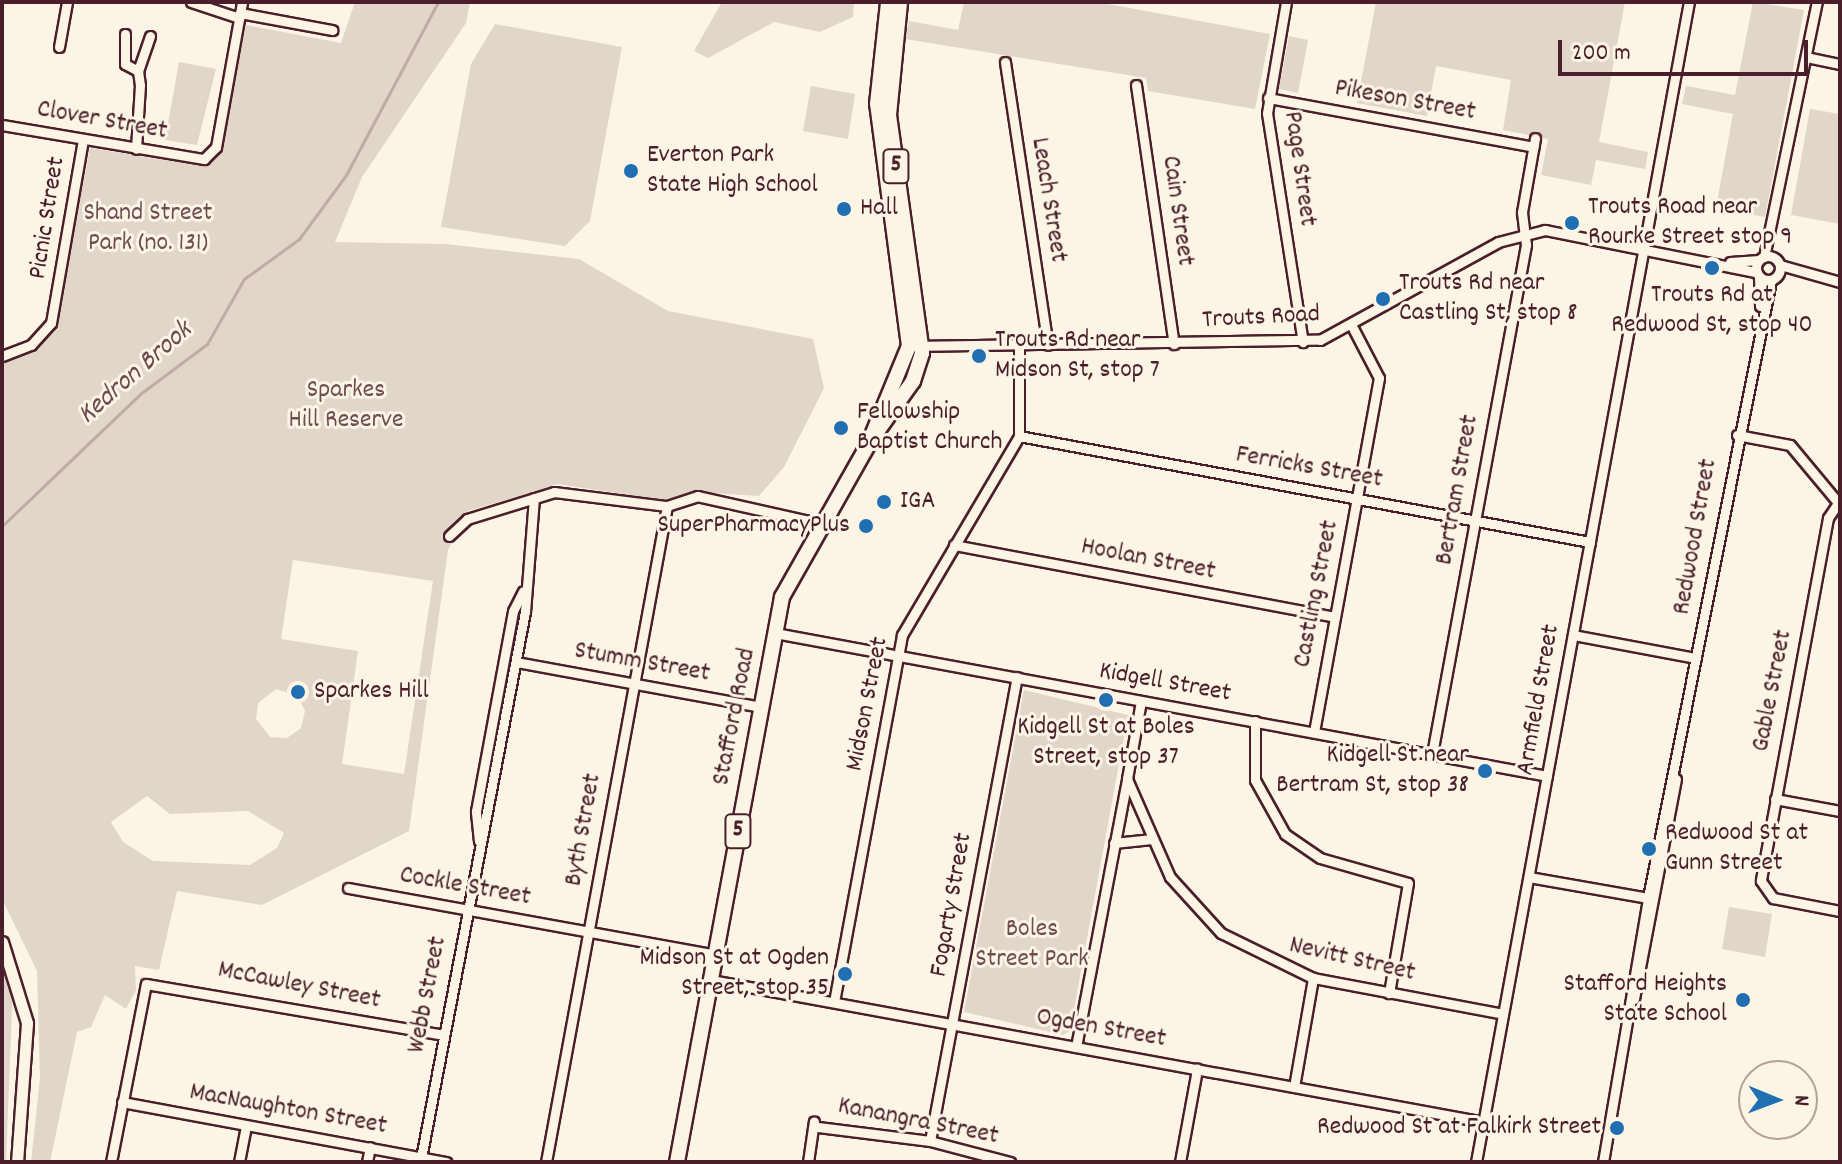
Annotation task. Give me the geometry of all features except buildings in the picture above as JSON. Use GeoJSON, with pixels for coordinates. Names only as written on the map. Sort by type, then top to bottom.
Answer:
{"type":"FeatureCollection","features":[{"type":"Feature","properties":{"kind":"highway","name":"Stafford Road"},"geometry":{"type":"LineString","coordinates":[[888,2],[877,104],[916,346]]}},
{"type":"Feature","properties":{"kind":"highway","name":"Stafford Road"},"geometry":{"type":"LineString","coordinates":[[677,1162],[775,633],[787,583],[869,443],[913,381],[916,346],[889,115],[900,2]]}},
{"type":"Feature","properties":{"kind":"main road"},"geometry":{"type":"LineString","coordinates":[[2,942],[27,1023],[17,1162]]}},
{"type":"Feature","properties":{"kind":"street"},"geometry":{"type":"LineString","coordinates":[[59,47],[67,2]]}},
{"type":"Feature","properties":{"kind":"street"},"geometry":{"type":"LineString","coordinates":[[191,2],[332,30]]}},
{"type":"Feature","properties":{"kind":"street","name":"Page Street"},"geometry":{"type":"LineString","coordinates":[[1286,2],[1268,98],[1303,342]]}},
{"type":"Feature","properties":{"kind":"street","name":"Armfield Street"},"geometry":{"type":"LineString","coordinates":[[1476,1162],[1689,2]]}},
{"type":"Feature","properties":{"kind":"street"},"geometry":{"type":"LineString","coordinates":[[1774,235],[1811,58],[1817,2]]}},
{"type":"Feature","properties":{"kind":"street","name":"Clover Street"},"geometry":{"type":"LineString","coordinates":[[2,125],[193,160],[216,147],[240,11]]}},
{"type":"Feature","properties":{"kind":"street"},"geometry":{"type":"LineString","coordinates":[[125,34],[125,64],[138,71]]}},
{"type":"Feature","properties":{"kind":"street"},"geometry":{"type":"LineString","coordinates":[[136,149],[138,71],[150,36]]}},
{"type":"Feature","properties":{"kind":"street"},"geometry":{"type":"LineString","coordinates":[[1811,58],[1840,64]]}},
{"type":"Feature","properties":{"kind":"street","name":"Leach Street"},"geometry":{"type":"LineString","coordinates":[[1005,62],[1048,345]]}},
{"type":"Feature","properties":{"kind":"street","name":"Cain Street"},"geometry":{"type":"LineString","coordinates":[[1136,85],[1174,344]]}},
{"type":"Feature","properties":{"kind":"street","name":"Pikeson Street"},"geometry":{"type":"LineString","coordinates":[[1268,98],[1535,142]]}},
{"type":"Feature","properties":{"kind":"street","name":"Picnic Street"},"geometry":{"type":"LineString","coordinates":[[2,356],[45,332],[56,303],[83,140]]}},
{"type":"Feature","properties":{"kind":"street","name":"Bertram Street"},"geometry":{"type":"LineString","coordinates":[[1432,754],[1524,234],[1535,142]]}},
{"type":"Feature","properties":{"kind":"street","name":"Trouts Road"},"geometry":{"type":"LineString","coordinates":[[916,346],[1303,342],[1353,328],[1524,234],[1563,231],[1730,262],[1758,275],[1774,278]]}},
{"type":"Feature","properties":{"kind":"street","name":"Redwood Street"},"geometry":{"type":"LineString","coordinates":[[1603,1162],[1760,309],[1758,275],[1761,258],[1774,235]]}},
{"type":"Feature","properties":{"kind":"street","name":"Redwood Street"},"geometry":{"type":"LineString","coordinates":[[1760,309],[1778,262],[1774,235]]}},
{"type":"Feature","properties":{"kind":"street","name":"Trouts Road"},"geometry":{"type":"LineString","coordinates":[[1730,262],[1761,258],[1778,262]]}},
{"type":"Feature","properties":{"kind":"street"},"geometry":{"type":"LineString","coordinates":[[1778,262],[1803,275]]}},
{"type":"Feature","properties":{"kind":"street"},"geometry":{"type":"LineString","coordinates":[[1774,278],[1803,275],[1840,282]]}},
{"type":"Feature","properties":{"kind":"street","name":"Castling Street"},"geometry":{"type":"LineString","coordinates":[[1314,732],[1379,375],[1353,328]]}},
{"type":"Feature","properties":{"kind":"street"},"geometry":{"type":"LineString","coordinates":[[1019,346],[1019,436]]}},
{"type":"Feature","properties":{"kind":"street"},"geometry":{"type":"LineString","coordinates":[[1737,435],[1790,445],[1839,504]]}},
{"type":"Feature","properties":{"kind":"street","name":"Ferricks Street"},"geometry":{"type":"LineString","coordinates":[[1019,436],[1590,542]]}},
{"type":"Feature","properties":{"kind":"street","name":"Midson Street"},"geometry":{"type":"LineString","coordinates":[[834,1002],[906,626],[1019,436]]}},
{"type":"Feature","properties":{"kind":"street"},"geometry":{"type":"LineString","coordinates":[[449,536],[467,519],[554,492],[667,506],[697,496],[822,524]]}},
{"type":"Feature","properties":{"kind":"street","name":"Webb Street"},"geometry":{"type":"LineString","coordinates":[[421,1158],[479,841],[516,662],[534,498]]}},
{"type":"Feature","properties":{"kind":"street","name":"Gable Street"},"geometry":{"type":"LineString","coordinates":[[1839,504],[1828,518],[1775,799],[1763,890],[1840,911]]}},
{"type":"Feature","properties":{"kind":"street","name":"Byth Street"},"geometry":{"type":"LineString","coordinates":[[546,1162],[667,506]]}},
{"type":"Feature","properties":{"kind":"street","name":"Hoolan Street"},"geometry":{"type":"LineString","coordinates":[[954,545],[1334,617]]}},
{"type":"Feature","properties":{"kind":"street","name":"Webb Street"},"geometry":{"type":"LineString","coordinates":[[479,841],[476,811],[513,611],[523,591]]}},
{"type":"Feature","properties":{"kind":"street","name":"Kidgell Street"},"geometry":{"type":"LineString","coordinates":[[775,633],[1547,776]]}},
{"type":"Feature","properties":{"kind":"street"},"geometry":{"type":"LineString","coordinates":[[1573,635],[1696,658]]}},
{"type":"Feature","properties":{"kind":"street","name":"Stumm Street"},"geometry":{"type":"LineString","coordinates":[[516,662],[761,707]]}},
{"type":"Feature","properties":{"kind":"street","name":"Fogarty Street"},"geometry":{"type":"LineString","coordinates":[[930,1141],[1017,677]]}},
{"type":"Feature","properties":{"kind":"street"},"geometry":{"type":"LineString","coordinates":[[1076,1047],[1141,701]]}},
{"type":"Feature","properties":{"kind":"street"},"geometry":{"type":"LineString","coordinates":[[1255,721],[1255,780],[1285,834],[1320,858],[1408,883],[1389,993]]}},
{"type":"Feature","properties":{"kind":"street","name":"Redwood Street"},"geometry":{"type":"LineString","coordinates":[[1632,1003],[1648,898],[1676,772]]}},
{"type":"Feature","properties":{"kind":"street","name":"Nevitt Street"},"geometry":{"type":"LineString","coordinates":[[1127,779],[1152,839],[1179,890],[1221,933],[1313,978],[1503,1014]]}},
{"type":"Feature","properties":{"kind":"street"},"geometry":{"type":"LineString","coordinates":[[1775,799],[1840,811]]}},
{"type":"Feature","properties":{"kind":"street"},"geometry":{"type":"LineString","coordinates":[[1114,843],[1152,839]]}},
{"type":"Feature","properties":{"kind":"street"},"geometry":{"type":"LineString","coordinates":[[1529,877],[1648,898]]}},
{"type":"Feature","properties":{"kind":"street","name":"Cockle Street"},"geometry":{"type":"LineString","coordinates":[[348,888],[715,955]]}},
{"type":"Feature","properties":{"kind":"street"},"geometry":{"type":"LineString","coordinates":[[1294,1087],[1313,978]]}},
{"type":"Feature","properties":{"kind":"street","name":"Ogden Street"},"geometry":{"type":"LineString","coordinates":[[711,980],[1484,1122]]}},
{"type":"Feature","properties":{"kind":"street","name":"McCawley Street"},"geometry":{"type":"LineString","coordinates":[[122,1102],[146,984],[443,1035]]}},
{"type":"Feature","properties":{"kind":"street"},"geometry":{"type":"LineString","coordinates":[[1180,1162],[1197,1069]]}},
{"type":"Feature","properties":{"kind":"street"},"geometry":{"type":"LineString","coordinates":[[111,1162],[122,1102]]}},
{"type":"Feature","properties":{"kind":"street","name":"MacNaughton Street"},"geometry":{"type":"LineString","coordinates":[[122,1102],[446,1162]]}},
{"type":"Feature","properties":{"kind":"street","name":"Kanangra Street"},"geometry":{"type":"LineString","coordinates":[[808,1162],[816,1124],[930,1141],[1010,1162]]}},
{"type":"Feature","properties":{"kind":"street"},"geometry":{"type":"LineString","coordinates":[[239,1162],[246,1126]]}},
{"type":"Feature","properties":{"kind":"street"},"geometry":{"type":"LineString","coordinates":[[367,1162],[370,1147]]}},
{"type":"Feature","properties":{"kind":"green space","name":"Sparkes Hill Reserve"},"geometry":{"type":"Polygon","coordinates":[[[355,2],[470,2],[466,23],[362,177],[335,242],[445,244],[579,259],[668,311],[813,339],[824,388],[784,467],[759,496],[697,492],[661,500],[558,484],[468,511],[448,550],[409,831],[262,905],[177,891],[159,970],[135,966],[136,990],[126,1009],[105,995],[91,1027],[77,1032],[50,1162],[31,1162],[40,1078],[37,971],[2,899],[2,363],[39,349],[54,329],[90,148],[195,165],[215,160],[246,25],[341,43],[355,2]],[[293,560],[281,639],[358,651],[342,764],[404,774],[433,581],[293,560]],[[276,689],[258,703],[256,719],[270,737],[287,738],[301,728],[305,711],[298,696],[276,689]],[[147,796],[111,822],[123,842],[153,861],[250,865],[277,848],[284,833],[248,811],[170,814],[147,796]]]}},
{"type":"Feature","properties":{"kind":"green space"},"geometry":{"type":"Polygon","coordinates":[[[722,2],[854,2],[853,17],[820,32],[774,22],[708,58],[694,51],[722,2]]]}},
{"type":"Feature","properties":{"kind":"green space"},"geometry":{"type":"Polygon","coordinates":[[[964,2],[1097,2],[1270,34],[1255,109],[1148,91],[1146,78],[905,39],[909,21],[958,30],[964,2]]]}},
{"type":"Feature","properties":{"kind":"green space"},"geometry":{"type":"Polygon","coordinates":[[[1376,2],[1625,2],[1599,142],[1648,152],[1645,169],[1596,160],[1591,185],[1541,175],[1548,139],[1503,130],[1511,80],[1436,66],[1427,116],[1357,103],[1376,2]]]}},
{"type":"Feature","properties":{"kind":"green space"},"geometry":{"type":"Polygon","coordinates":[[[1753,2],[1804,10],[1765,217],[1716,208],[1733,114],[1682,104],[1686,86],[1735,95],[1753,2]]]}},
{"type":"Feature","properties":{"kind":"green space"},"geometry":{"type":"Polygon","coordinates":[[[495,24],[622,47],[590,221],[565,246],[441,227],[471,64],[495,24]]]}},
{"type":"Feature","properties":{"kind":"green space"},"geometry":{"type":"Polygon","coordinates":[[[1289,36],[1308,40],[1298,93],[1279,89],[1289,36]]]}},
{"type":"Feature","properties":{"kind":"green space"},"geometry":{"type":"Polygon","coordinates":[[[179,62],[216,69],[197,145],[165,140],[179,62]]]}},
{"type":"Feature","properties":{"kind":"green space"},"geometry":{"type":"Polygon","coordinates":[[[811,86],[855,94],[848,139],[803,131],[811,86]]]}},
{"type":"Feature","properties":{"kind":"green space"},"geometry":{"type":"Polygon","coordinates":[[[1810,109],[1840,114],[1840,224],[1791,215],[1810,109]]]}},
{"type":"Feature","properties":{"kind":"green space","name":"Boles Street Park"},"geometry":{"type":"Polygon","coordinates":[[[1024,690],[1128,715],[1070,1031],[1063,1035],[964,1012],[1024,690]]]}},
{"type":"Feature","properties":{"kind":"green space"},"geometry":{"type":"Polygon","coordinates":[[[1729,907],[1772,914],[1765,957],[1722,949],[1729,907]]]}},
{"type":"Feature","properties":{"kind":"green space"},"geometry":{"type":"Polygon","coordinates":[[[2,964],[13,982],[6,1162],[2,1162],[2,964]]]}},
{"type":"Feature","properties":{"kind":"waterway","name":"Kedron Brook"},"geometry":{"type":"LineString","coordinates":[[2,526],[140,394],[207,344],[244,279],[299,239],[346,175],[438,2]]}},
{"type":"Feature","properties":{"kind":"place","name":"Everton Park State High School"},"geometry":{"type":"Point","coordinates":[631,171]}},
{"type":"Feature","properties":{"kind":"place","name":"Hall"},"geometry":{"type":"Point","coordinates":[844,209]}},
{"type":"Feature","properties":{"kind":"place","name":"Trouts Road near Rourke Street stop 9"},"geometry":{"type":"Point","coordinates":[1572,223]}},
{"type":"Feature","properties":{"kind":"place","name":"Trouts Rd at Redwood St, stop 40"},"geometry":{"type":"Point","coordinates":[1712,268]}},
{"type":"Feature","properties":{"kind":"place","name":"Trouts Rd near Castling St, stop 8"},"geometry":{"type":"Point","coordinates":[1383,299]}},
{"type":"Feature","properties":{"kind":"place","name":"Trouts Rd near Midson St, stop 7"},"geometry":{"type":"Point","coordinates":[979,356]}},
{"type":"Feature","properties":{"kind":"place","name":"Fellowship Baptist Church"},"geometry":{"type":"Point","coordinates":[841,428]}},
{"type":"Feature","properties":{"kind":"place","name":"IGA"},"geometry":{"type":"Point","coordinates":[884,502]}},
{"type":"Feature","properties":{"kind":"place","name":"SuperPharmacyPlus"},"geometry":{"type":"Point","coordinates":[866,526]}},
{"type":"Feature","properties":{"kind":"place","name":"Sparkes Hill"},"geometry":{"type":"Point","coordinates":[298,692]}},
{"type":"Feature","properties":{"kind":"place","name":"Kidgell St at Boles Street, stop 37"},"geometry":{"type":"Point","coordinates":[1106,700]}},
{"type":"Feature","properties":{"kind":"place","name":"Kidgell St near Bertram St, stop 38"},"geometry":{"type":"Point","coordinates":[1485,771]}},
{"type":"Feature","properties":{"kind":"place","name":"Redwood St at Gunn Street"},"geometry":{"type":"Point","coordinates":[1649,849]}},
{"type":"Feature","properties":{"kind":"place","name":"Midson St at Ogden Street, stop 35"},"geometry":{"type":"Point","coordinates":[845,974]}},
{"type":"Feature","properties":{"kind":"place","name":"Stafford Heights State School"},"geometry":{"type":"Point","coordinates":[1743,1000]}},
{"type":"Feature","properties":{"kind":"place","name":"Redwood St at Falkirk Street"},"geometry":{"type":"Point","coordinates":[1617,1128]}},
{"type":"Feature","properties":{"kind":"park label","name":"Shand Street Park (no. 131)"},"geometry":{"type":"Point","coordinates":[148,229]}}]}
